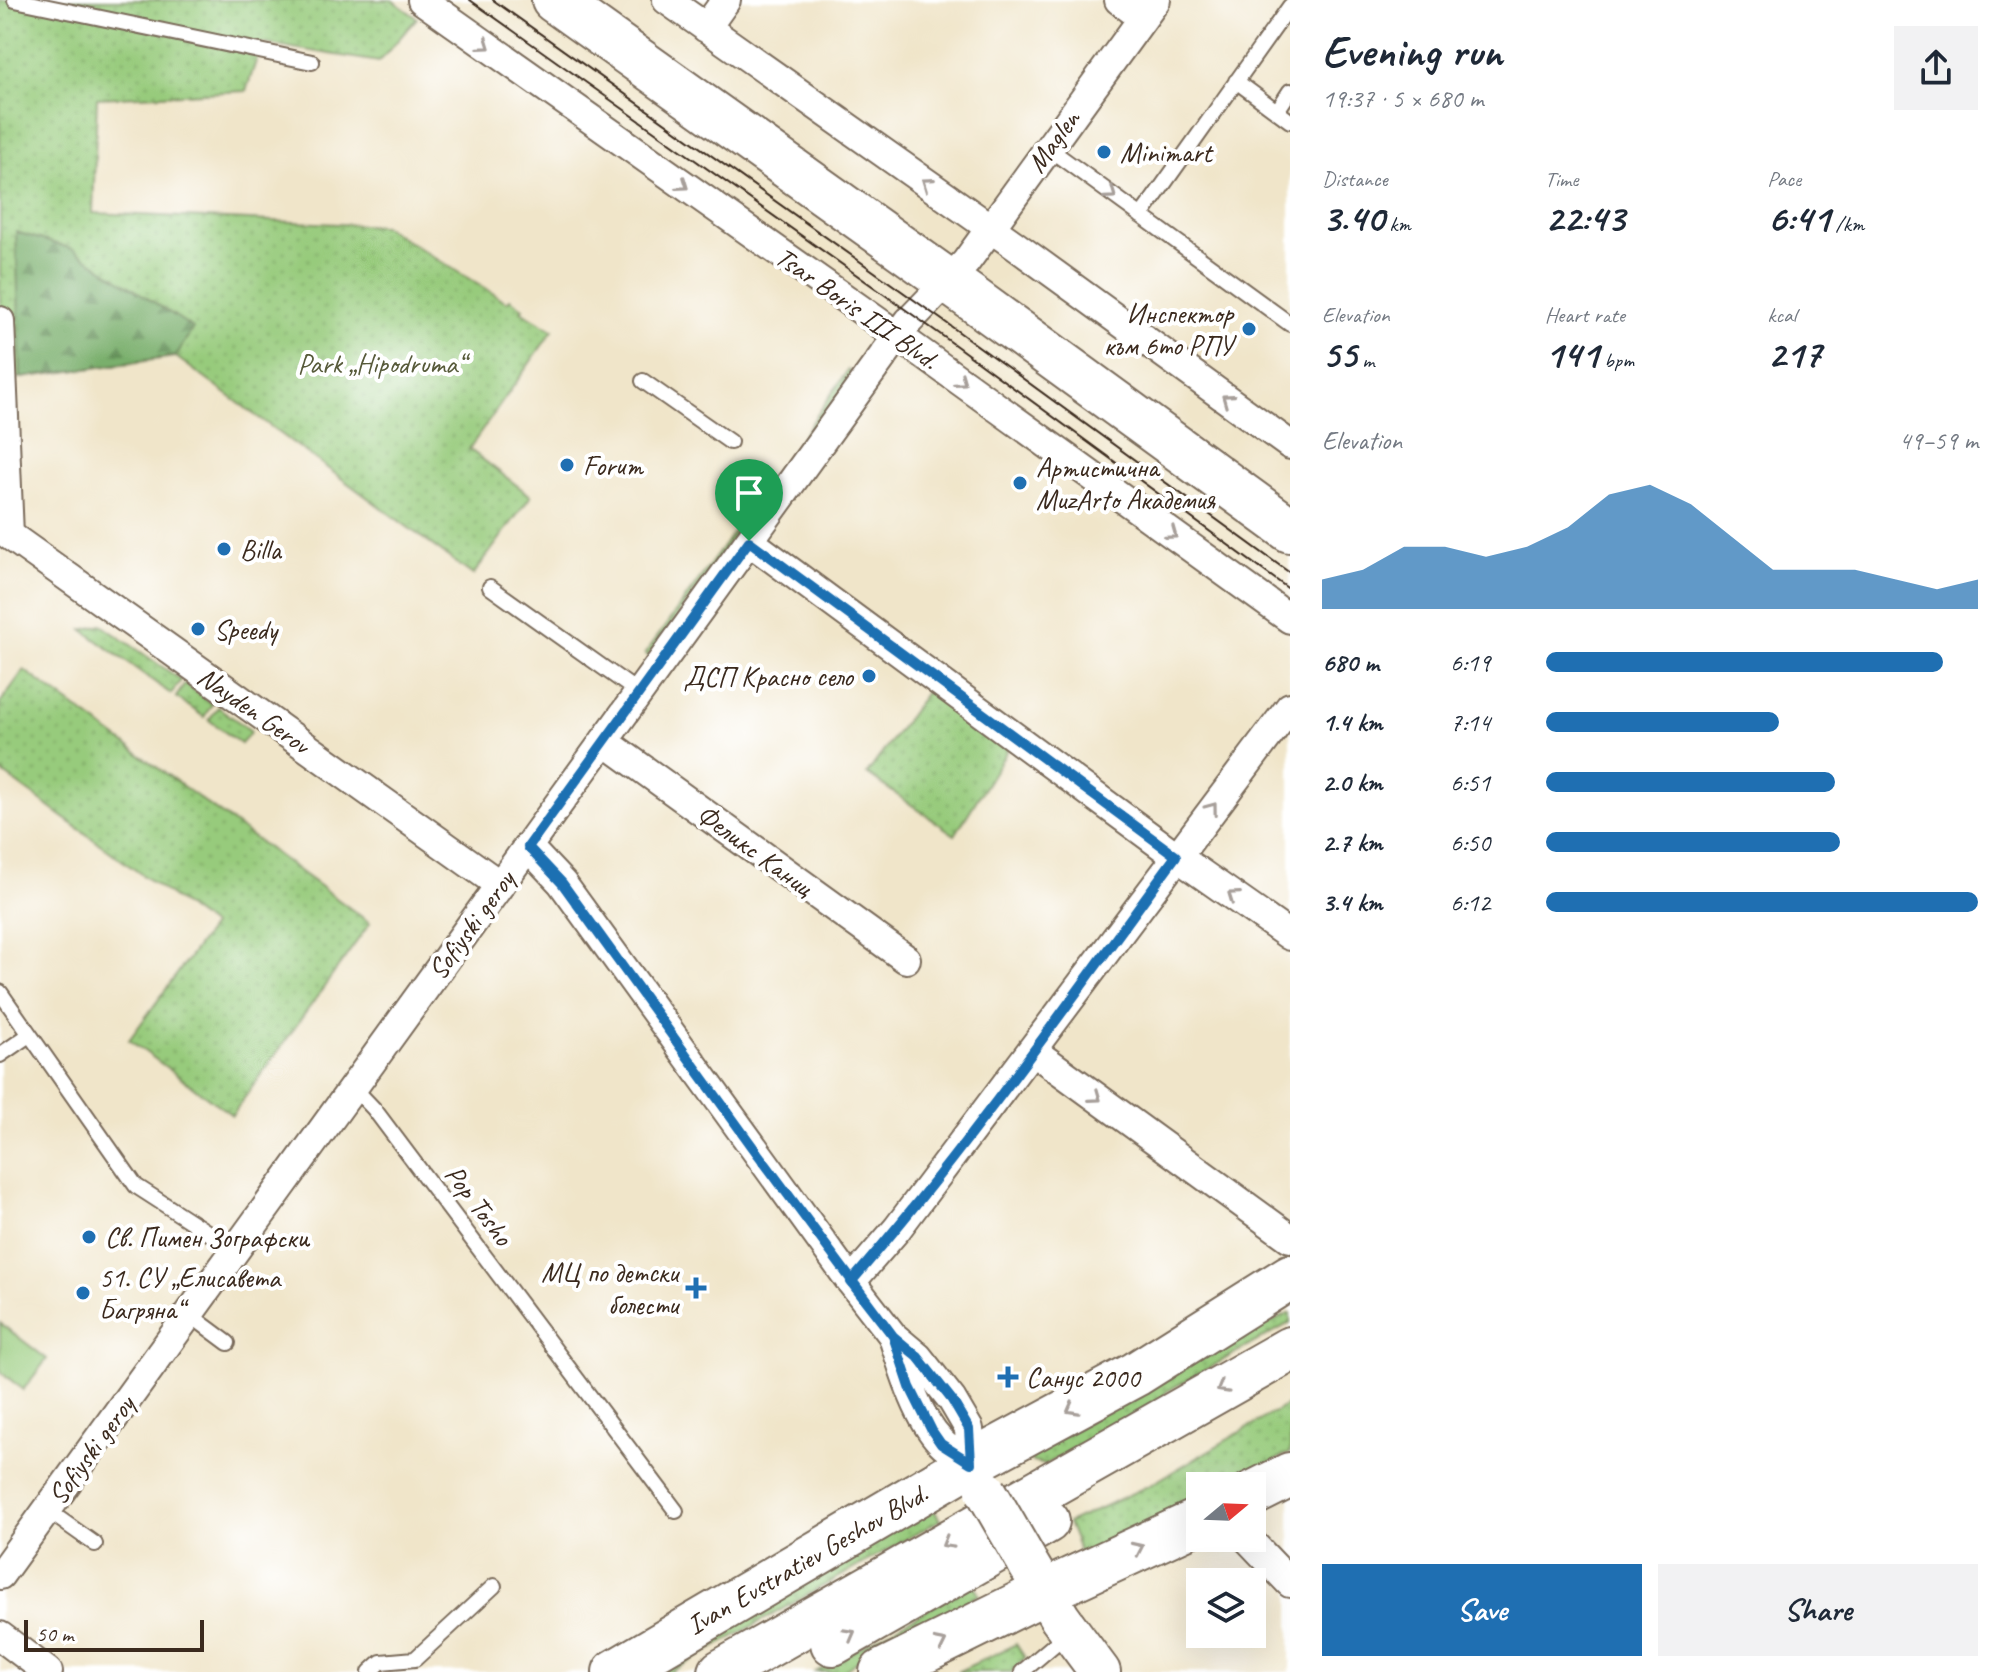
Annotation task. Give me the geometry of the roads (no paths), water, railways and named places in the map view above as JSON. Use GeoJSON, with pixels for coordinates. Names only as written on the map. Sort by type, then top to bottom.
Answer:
{"type":"FeatureCollection","features":[{"type":"Feature","properties":{"kind":"main road"},"geometry":{"type":"LineString","coordinates":[[554,0],[949,281],[1290,530]]}},
{"type":"Feature","properties":{"kind":"main road","name":"Ivan Evstratiev Geshov Blvd."},"geometry":{"type":"LineString","coordinates":[[615,1672],[979,1477],[1290,1277]]}},
{"type":"Feature","properties":{"kind":"main road"},"geometry":{"type":"LineString","coordinates":[[1136,1374],[1290,1306]]}},
{"type":"Feature","properties":{"kind":"main road","name":"Ivan Evstratiev Geshov Blvd."},"geometry":{"type":"LineString","coordinates":[[721,1672],[1290,1349]]}},
{"type":"Feature","properties":{"kind":"main road"},"geometry":{"type":"LineString","coordinates":[[782,1672],[1290,1384]]}},
{"type":"Feature","properties":{"kind":"main road"},"geometry":{"type":"LineString","coordinates":[[1266,1487],[1290,1475]]}},
{"type":"Feature","properties":{"kind":"main road"},"geometry":{"type":"LineString","coordinates":[[979,1477],[1069,1632],[1100,1672]]}},
{"type":"Feature","properties":{"kind":"main road"},"geometry":{"type":"LineString","coordinates":[[882,1672],[1035,1576],[1186,1525]]}},
{"type":"Feature","properties":{"kind":"street","name":"Tsar Boris III Blvd."},"geometry":{"type":"LineString","coordinates":[[422,0],[898,336],[1290,619]]}},
{"type":"Feature","properties":{"kind":"street"},"geometry":{"type":"LineString","coordinates":[[667,0],[991,228],[1290,445]]}},
{"type":"Feature","properties":{"kind":"street"},"geometry":{"type":"LineString","coordinates":[[706,28],[726,0]]}},
{"type":"Feature","properties":{"kind":"street"},"geometry":{"type":"LineString","coordinates":[[1119,0],[1149,9]]}},
{"type":"Feature","properties":{"kind":"street","name":"Maglen"},"geometry":{"type":"LineString","coordinates":[[949,281],[991,228],[1149,9]]}},
{"type":"Feature","properties":{"kind":"street","name":"Sofiyski geroy"},"geometry":{"type":"LineString","coordinates":[[0,1575],[898,336],[949,281]]}},
{"type":"Feature","properties":{"kind":"street"},"geometry":{"type":"LineString","coordinates":[[0,321],[5,537]]}},
{"type":"Feature","properties":{"kind":"street","name":"Nayden Gerov"},"geometry":{"type":"LineString","coordinates":[[5,537],[500,885]]}},
{"type":"Feature","properties":{"kind":"street"},"geometry":{"type":"LineString","coordinates":[[749,541],[1176,856],[1290,936]]}},
{"type":"Feature","properties":{"kind":"street"},"geometry":{"type":"LineString","coordinates":[[851,1282],[897,1229],[1033,1051],[1290,707]]}},
{"type":"Feature","properties":{"kind":"street","name":"Феликс Каниц"},"geometry":{"type":"LineString","coordinates":[[604,741],[906,959]]}},
{"type":"Feature","properties":{"kind":"street"},"geometry":{"type":"LineString","coordinates":[[528,847],[562,883],[893,1336],[910,1387],[932,1431],[941,1444],[979,1477]]}},
{"type":"Feature","properties":{"kind":"street"},"geometry":{"type":"LineString","coordinates":[[1033,1051],[1290,1238]]}},
{"type":"Feature","properties":{"kind":"street"},"geometry":{"type":"LineString","coordinates":[[1260,1552],[1290,1583]]}},
{"type":"Feature","properties":{"kind":"street"},"geometry":{"type":"LineString","coordinates":[[0,1636],[48,1672]]}},
{"type":"Feature","properties":{"kind":"lane"},"geometry":{"type":"LineString","coordinates":[[15,0],[56,4],[312,62]]}},
{"type":"Feature","properties":{"kind":"lane"},"geometry":{"type":"LineString","coordinates":[[1141,216],[1290,6]]}},
{"type":"Feature","properties":{"kind":"lane"},"geometry":{"type":"LineString","coordinates":[[1236,81],[1290,121]]}},
{"type":"Feature","properties":{"kind":"lane"},"geometry":{"type":"LineString","coordinates":[[1277,111],[1290,91]]}},
{"type":"Feature","properties":{"kind":"lane"},"geometry":{"type":"LineString","coordinates":[[1048,148],[1290,324]]}},
{"type":"Feature","properties":{"kind":"lane"},"geometry":{"type":"LineString","coordinates":[[643,381],[730,442]]}},
{"type":"Feature","properties":{"kind":"lane"},"geometry":{"type":"LineString","coordinates":[[490,587],[639,693]]}},
{"type":"Feature","properties":{"kind":"lane"},"geometry":{"type":"LineString","coordinates":[[0,992],[136,1186],[235,1250]]}},
{"type":"Feature","properties":{"kind":"lane"},"geometry":{"type":"LineString","coordinates":[[0,1055],[29,1035]]}},
{"type":"Feature","properties":{"kind":"lane","name":"Pop Tosho"},"geometry":{"type":"LineString","coordinates":[[353,1087],[374,1109],[676,1511]]}},
{"type":"Feature","properties":{"kind":"lane"},"geometry":{"type":"LineString","coordinates":[[189,1314],[228,1343]]}},
{"type":"Feature","properties":{"kind":"lane"},"geometry":{"type":"LineString","coordinates":[[47,1510],[95,1544]]}},
{"type":"Feature","properties":{"kind":"lane"},"geometry":{"type":"LineString","coordinates":[[370,1672],[381,1662],[415,1659],[494,1586]]}},
{"type":"Feature","properties":{"kind":"lane"},"geometry":{"type":"LineString","coordinates":[[1022,1672],[1069,1632]]}},
{"type":"Feature","properties":{"kind":"tram line"},"geometry":{"type":"LineString","coordinates":[[470,0],[944,337],[1290,590]]}},
{"type":"Feature","properties":{"kind":"tram line"},"geometry":{"type":"LineString","coordinates":[[493,0],[952,327],[1290,573]]}},
{"type":"Feature","properties":{"kind":"place","name":"Minimart"},"geometry":{"type":"Point","coordinates":[1104,152]}},
{"type":"Feature","properties":{"kind":"place","name":"Инспектор към 6то РПУ"},"geometry":{"type":"Point","coordinates":[1249,329]}},
{"type":"Feature","properties":{"kind":"place","name":"Forum"},"geometry":{"type":"Point","coordinates":[567,465]}},
{"type":"Feature","properties":{"kind":"place","name":"Артистична MuzArto Академия"},"geometry":{"type":"Point","coordinates":[1020,483]}},
{"type":"Feature","properties":{"kind":"place","name":"Billa"},"geometry":{"type":"Point","coordinates":[224,549]}},
{"type":"Feature","properties":{"kind":"place","name":"Speedy"},"geometry":{"type":"Point","coordinates":[198,629]}},
{"type":"Feature","properties":{"kind":"place","name":"ДСП Красно село"},"geometry":{"type":"Point","coordinates":[869,676]}},
{"type":"Feature","properties":{"kind":"place","name":"Св. Пимен Зографски"},"geometry":{"type":"Point","coordinates":[89,1237]}},
{"type":"Feature","properties":{"kind":"place","name":"МЦ по детски болести"},"geometry":{"type":"Point","coordinates":[696,1288]}},
{"type":"Feature","properties":{"kind":"place","name":"51. СУ „Елисавета Багряна“"},"geometry":{"type":"Point","coordinates":[83,1293]}},
{"type":"Feature","properties":{"kind":"place","name":"Санус 2000"},"geometry":{"type":"Point","coordinates":[1008,1377]}},
{"type":"Feature","properties":{"kind":"park label","name":"Park „Hipodruma“"},"geometry":{"type":"Point","coordinates":[381,363]}}]}
